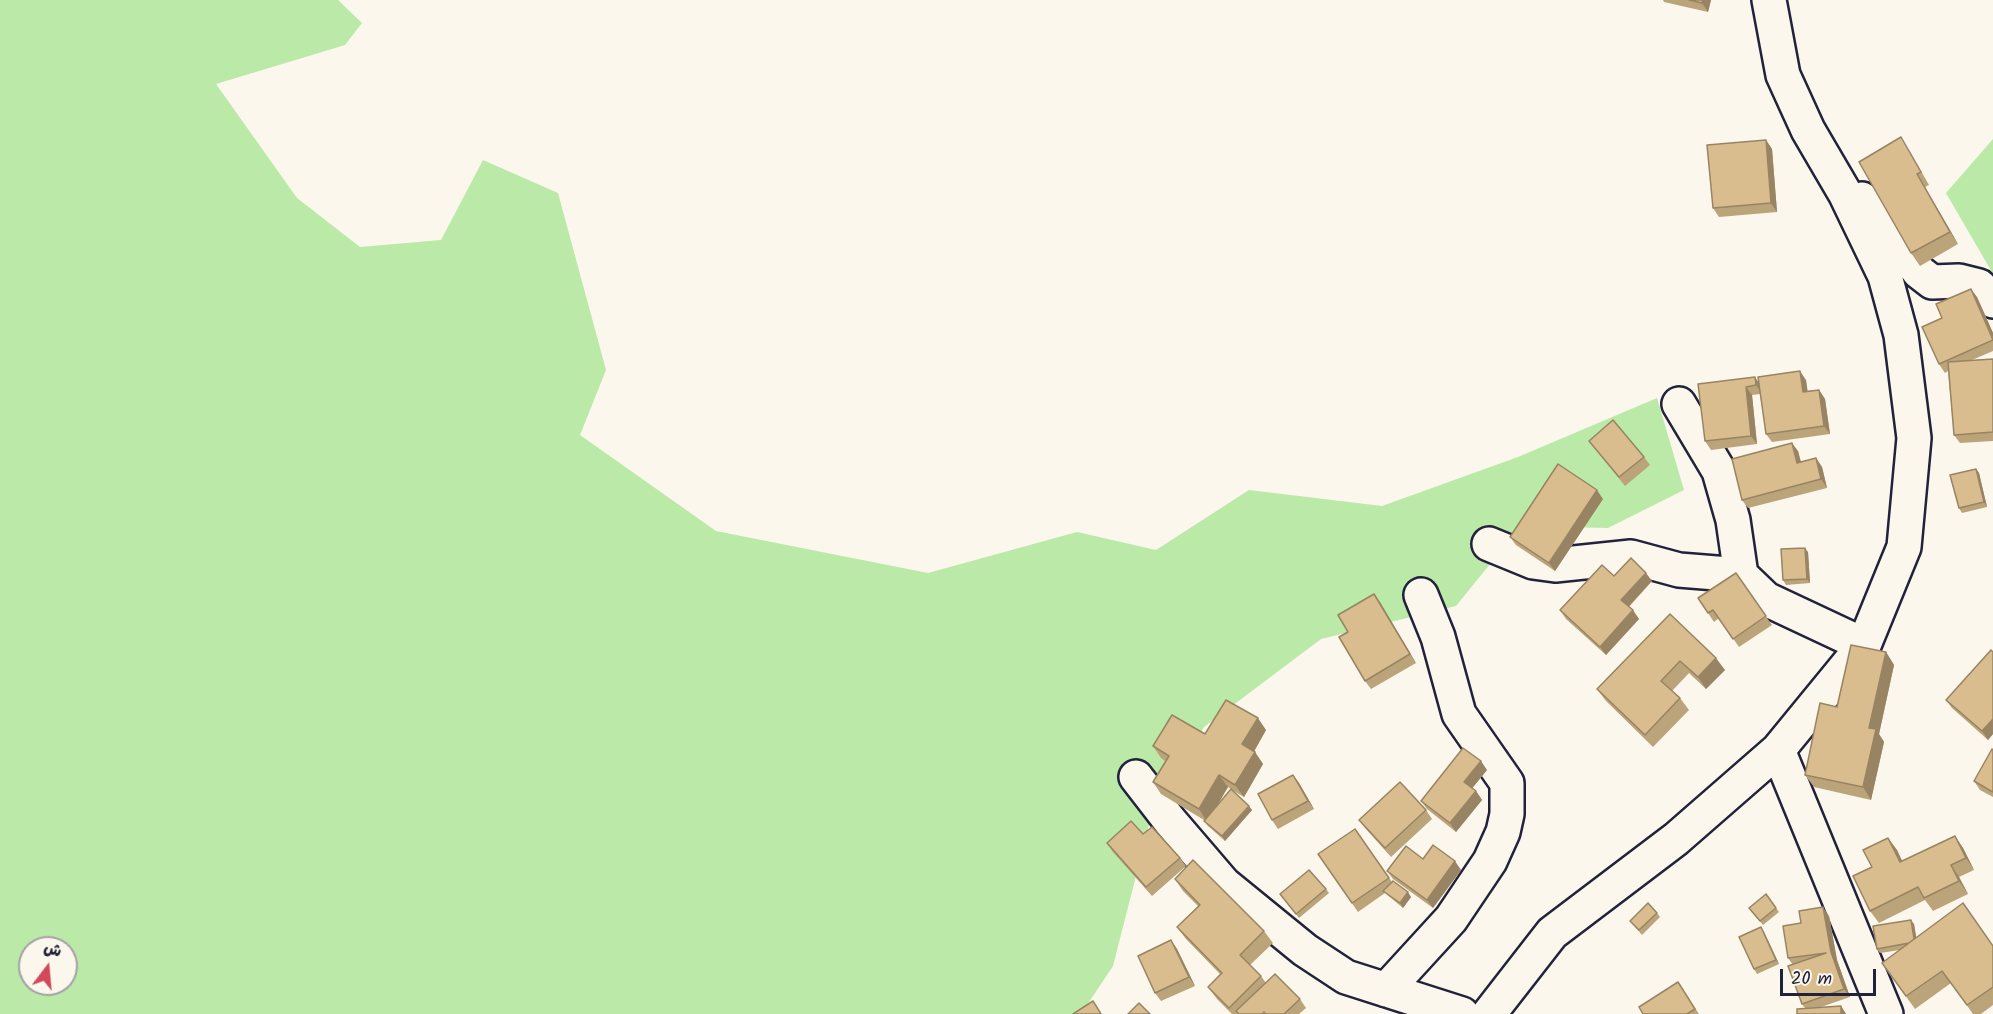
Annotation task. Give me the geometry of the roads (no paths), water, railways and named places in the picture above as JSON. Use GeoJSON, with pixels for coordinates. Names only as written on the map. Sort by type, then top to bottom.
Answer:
{"type":"FeatureCollection","features":[{"type":"Feature","properties":{"kind":"street"},"geometry":{"type":"LineString","coordinates":[[1489,1014],[1552,933],[1676,839],[1778,750],[1864,645],[1904,547],[1914,438],[1901,336],[1885,276],[1846,195],[1808,130],[1783,75],[1769,0]]}},
{"type":"Feature","properties":{"kind":"street"},"geometry":{"type":"LineString","coordinates":[[1846,195],[1859,197],[1873,209],[1919,273],[1932,282],[1959,281],[1979,286],[1993,301]]}},
{"type":"Feature","properties":{"kind":"street"},"geometry":{"type":"LineString","coordinates":[[1679,404],[1719,471],[1733,520],[1741,575],[1766,599],[1864,645]]}},
{"type":"Feature","properties":{"kind":"street"},"geometry":{"type":"LineString","coordinates":[[1489,544],[1533,562],[1555,565],[1632,557],[1679,570],[1741,575]]}},
{"type":"Feature","properties":{"kind":"street"},"geometry":{"type":"LineString","coordinates":[[1386,990],[1451,919],[1490,861],[1503,832],[1507,814],[1507,783],[1459,714],[1438,637],[1421,596]]}},
{"type":"Feature","properties":{"kind":"street"},"geometry":{"type":"LineString","coordinates":[[1778,750],[1886,1014]]}},
{"type":"Feature","properties":{"kind":"street"},"geometry":{"type":"LineString","coordinates":[[1136,777],[1224,884],[1305,950],[1346,977],[1462,1014]]}}]}
